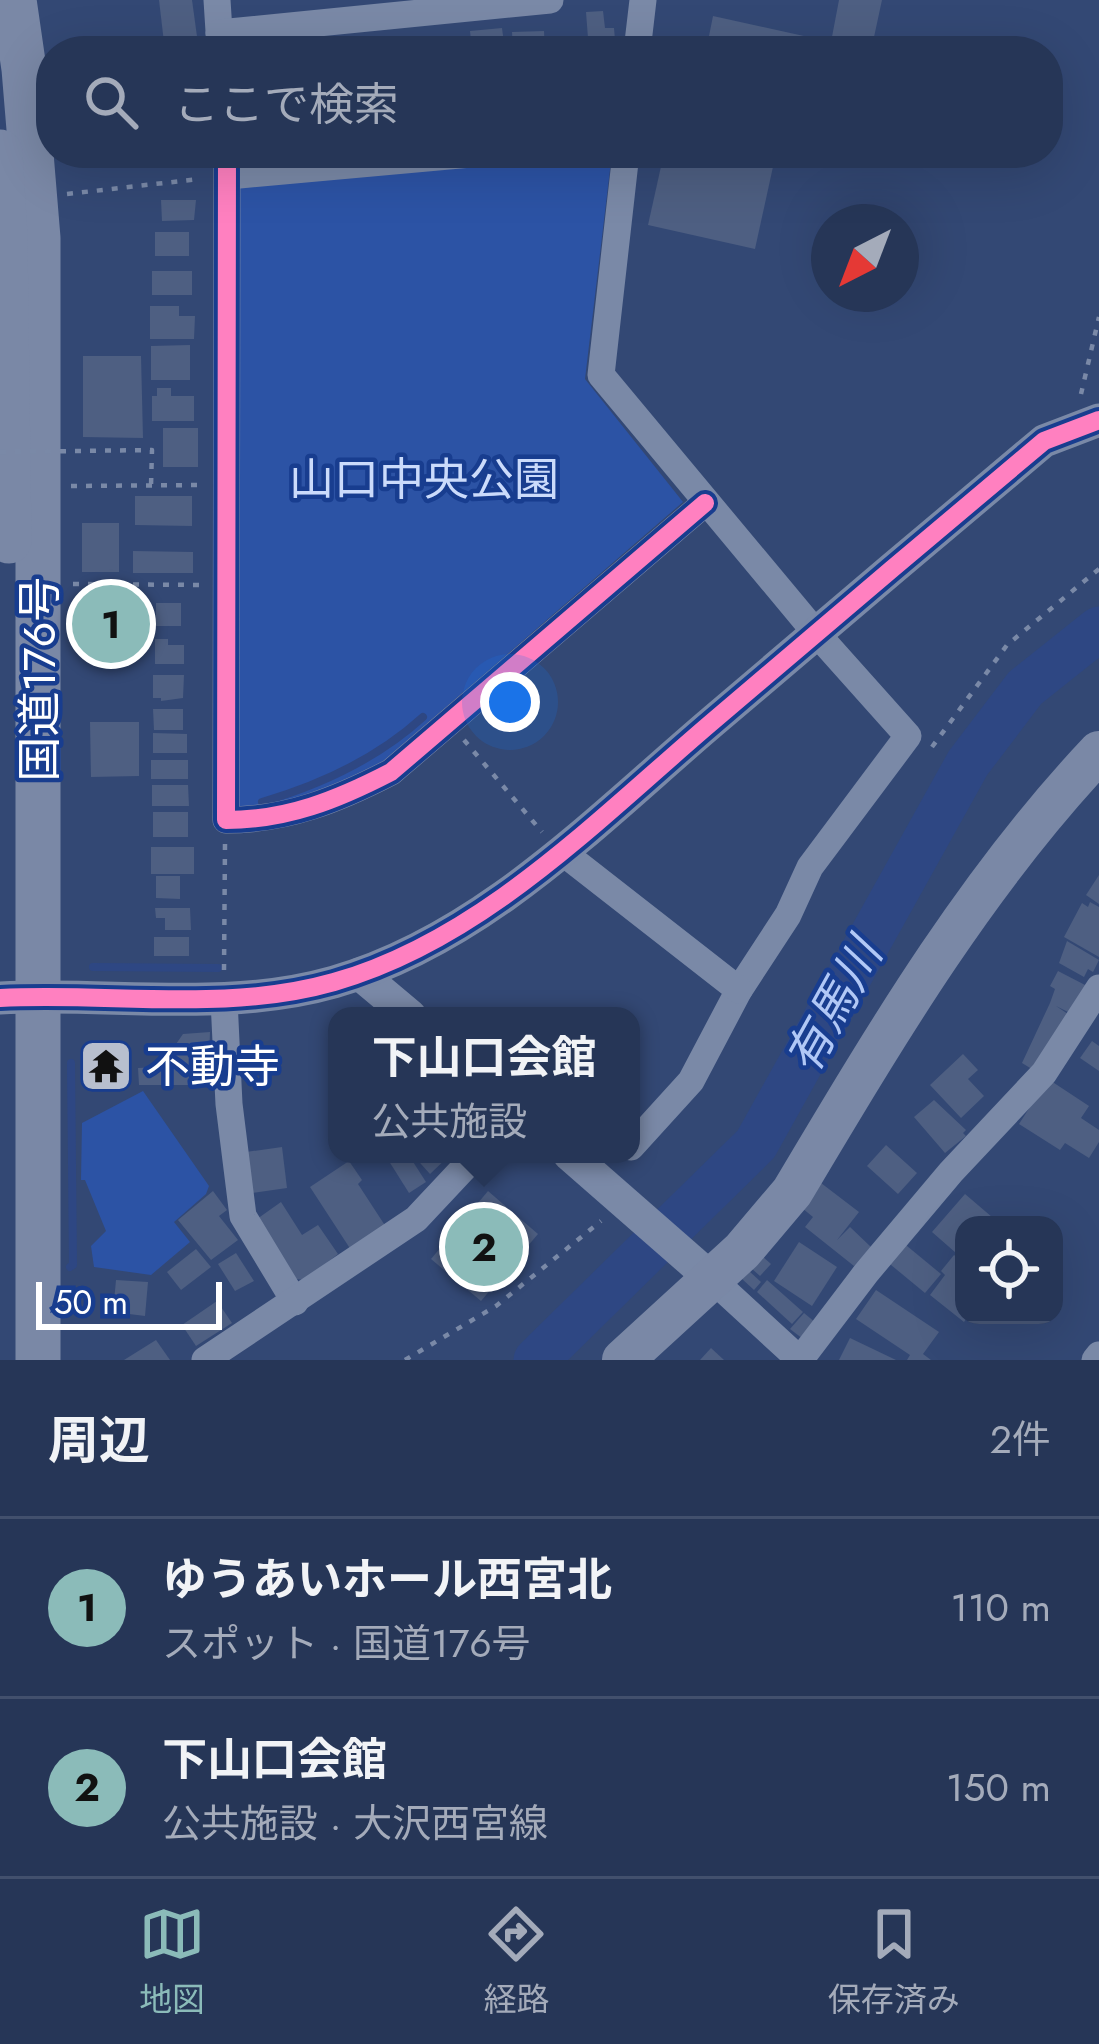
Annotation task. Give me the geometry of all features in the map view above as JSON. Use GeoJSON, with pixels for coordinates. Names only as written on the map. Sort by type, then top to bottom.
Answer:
{"type":"FeatureCollection","features":[{"type":"Feature","properties":{"kind":"highway","name":"国道176号"},"geometry":{"type":"LineString","coordinates":[[8,1360],[38,238],[14,0]]}},
{"type":"Feature","properties":{"kind":"highway","name":"国道176号"},"geometry":{"type":"LineString","coordinates":[[0,152],[16,998],[38,1360]]}},
{"type":"Feature","properties":{"kind":"main road"},"geometry":{"type":"LineString","coordinates":[[623,1360],[706,1274],[765,1227],[792,1192],[972,904],[1099,752]]}},
{"type":"Feature","properties":{"kind":"street"},"geometry":{"type":"LineString","coordinates":[[217,0],[220,36]]}},
{"type":"Feature","properties":{"kind":"street"},"geometry":{"type":"LineString","coordinates":[[267,36],[550,0]]}},
{"type":"Feature","properties":{"kind":"street"},"geometry":{"type":"LineString","coordinates":[[639,36],[643,0]]}},
{"type":"Feature","properties":{"kind":"street"},"geometry":{"type":"LineString","coordinates":[[228,168],[226,820],[268,820],[336,800],[391,772],[705,503]]}},
{"type":"Feature","properties":{"kind":"street"},"geometry":{"type":"LineString","coordinates":[[624,168],[602,375],[816,634],[908,736],[810,867],[788,915],[739,990],[691,1081],[640,1137]]}},
{"type":"Feature","properties":{"kind":"street"},"geometry":{"type":"LineString","coordinates":[[16,998],[224,1000],[329,984],[361,974],[474,916],[552,842],[816,634],[1044,441],[1089,411]]}},
{"type":"Feature","properties":{"kind":"street"},"geometry":{"type":"LineString","coordinates":[[552,842],[739,990]]}},
{"type":"Feature","properties":{"kind":"street"},"geometry":{"type":"LineString","coordinates":[[361,974],[400,1007]]}},
{"type":"Feature","properties":{"kind":"street"},"geometry":{"type":"LineString","coordinates":[[578,1163],[800,1360],[922,1205],[1043,1073],[1099,988]]}},
{"type":"Feature","properties":{"kind":"street"},"geometry":{"type":"LineString","coordinates":[[224,1000],[229,1104],[243,1216],[295,1302]]}},
{"type":"Feature","properties":{"kind":"street"},"geometry":{"type":"LineString","coordinates":[[205,1360],[416,1219],[469,1163]]}},
{"type":"Feature","properties":{"kind":"street"},"geometry":{"type":"LineString","coordinates":[[614,1199],[622,1163]]}},
{"type":"Feature","properties":{"kind":"path"},"geometry":{"type":"LineString","coordinates":[[56,196],[211,168]]}},
{"type":"Feature","properties":{"kind":"path"},"geometry":{"type":"LineString","coordinates":[[1089,411],[1099,317]]}},
{"type":"Feature","properties":{"kind":"path"},"geometry":{"type":"LineString","coordinates":[[0,452],[152,450],[151,485]]}},
{"type":"Feature","properties":{"kind":"path"},"geometry":{"type":"LineString","coordinates":[[60,486],[225,485]]}},
{"type":"Feature","properties":{"kind":"path"},"geometry":{"type":"LineString","coordinates":[[922,760],[1007,646],[1099,569]]}},
{"type":"Feature","properties":{"kind":"path"},"geometry":{"type":"LineString","coordinates":[[61,584],[224,586]]}},
{"type":"Feature","properties":{"kind":"path"},"geometry":{"type":"LineString","coordinates":[[449,723],[552,842]]}},
{"type":"Feature","properties":{"kind":"path"},"geometry":{"type":"LineString","coordinates":[[224,1000],[226,820]]}},
{"type":"Feature","properties":{"kind":"path"},"geometry":{"type":"LineString","coordinates":[[405,1360],[496,1306],[614,1199]]}},
{"type":"Feature","properties":{"kind":"green space","name":"山口中央公園"},"geometry":{"type":"Polygon","coordinates":[[[437,168],[610,168],[585,379],[683,502],[379,765],[315,796],[232,811],[239,342],[238,185],[437,168]]]}},
{"type":"Feature","properties":{"kind":"green space"},"geometry":{"type":"Polygon","coordinates":[[[143,1091],[209,1186],[174,1222],[190,1242],[151,1275],[94,1267],[91,1246],[106,1231],[81,1180],[82,1123],[143,1091]]]}},
{"type":"Feature","properties":{"kind":"building"},"geometry":{"type":"Polygon","coordinates":[[[159,0],[192,0],[197,36],[163,36],[159,0]]]}},
{"type":"Feature","properties":{"kind":"building"},"geometry":{"type":"Polygon","coordinates":[[[839,0],[882,0],[874,36],[832,36],[839,0]]]}},
{"type":"Feature","properties":{"kind":"building"},"geometry":{"type":"Polygon","coordinates":[[[603,11],[605,28],[614,28],[615,36],[588,36],[586,12],[603,11]]]}},
{"type":"Feature","properties":{"kind":"building"},"geometry":{"type":"Polygon","coordinates":[[[713,16],[804,36],[709,36],[713,16]]]}},
{"type":"Feature","properties":{"kind":"building"},"geometry":{"type":"Polygon","coordinates":[[[502,28],[503,36],[470,36],[470,31],[502,28]]]}},
{"type":"Feature","properties":{"kind":"building"},"geometry":{"type":"Polygon","coordinates":[[[544,31],[544,36],[512,36],[512,32],[544,31]]]}},
{"type":"Feature","properties":{"kind":"building"},"geometry":{"type":"Polygon","coordinates":[[[661,168],[773,168],[755,249],[648,225],[661,168]]]}},
{"type":"Feature","properties":{"kind":"building"},"geometry":{"type":"Polygon","coordinates":[[[161,200],[196,200],[194,220],[162,221],[161,200]]]}},
{"type":"Feature","properties":{"kind":"building"},"geometry":{"type":"Polygon","coordinates":[[[155,232],[189,232],[189,256],[155,256],[155,232]]]}},
{"type":"Feature","properties":{"kind":"building"},"geometry":{"type":"Polygon","coordinates":[[[152,271],[192,271],[192,295],[152,295],[152,271]]]}},
{"type":"Feature","properties":{"kind":"building"},"geometry":{"type":"Polygon","coordinates":[[[150,306],[179,306],[179,316],[195,316],[194,339],[150,339],[150,306]]]}},
{"type":"Feature","properties":{"kind":"building"},"geometry":{"type":"Polygon","coordinates":[[[190,345],[190,380],[151,380],[151,346],[190,345]]]}},
{"type":"Feature","properties":{"kind":"building"},"geometry":{"type":"Polygon","coordinates":[[[83,356],[141,356],[143,438],[83,437],[83,356]]]}},
{"type":"Feature","properties":{"kind":"building"},"geometry":{"type":"Polygon","coordinates":[[[157,388],[171,388],[171,396],[194,396],[194,421],[152,421],[152,396],[157,396],[157,388]]]}},
{"type":"Feature","properties":{"kind":"building"},"geometry":{"type":"Polygon","coordinates":[[[163,428],[198,428],[198,467],[163,467],[163,428]]]}},
{"type":"Feature","properties":{"kind":"building"},"geometry":{"type":"Polygon","coordinates":[[[135,496],[192,496],[192,526],[135,525],[135,496]]]}},
{"type":"Feature","properties":{"kind":"building"},"geometry":{"type":"Polygon","coordinates":[[[82,523],[119,523],[119,572],[82,572],[82,523]]]}},
{"type":"Feature","properties":{"kind":"building"},"geometry":{"type":"Polygon","coordinates":[[[133,551],[193,552],[193,573],[133,573],[133,551]]]}},
{"type":"Feature","properties":{"kind":"building"},"geometry":{"type":"Polygon","coordinates":[[[81,594],[140,594],[142,653],[81,653],[81,594]]]}},
{"type":"Feature","properties":{"kind":"building"},"geometry":{"type":"Polygon","coordinates":[[[156,603],[181,603],[181,626],[156,626],[156,603]]]}},
{"type":"Feature","properties":{"kind":"building"},"geometry":{"type":"Polygon","coordinates":[[[155,639],[184,645],[184,664],[155,664],[155,639]]]}},
{"type":"Feature","properties":{"kind":"building"},"geometry":{"type":"Polygon","coordinates":[[[153,675],[184,675],[183,698],[153,698],[153,675]]]}},
{"type":"Feature","properties":{"kind":"building"},"geometry":{"type":"Polygon","coordinates":[[[153,709],[183,709],[183,730],[154,730],[153,709]]]}},
{"type":"Feature","properties":{"kind":"building"},"geometry":{"type":"Polygon","coordinates":[[[90,722],[139,722],[139,776],[91,777],[90,722]]]}},
{"type":"Feature","properties":{"kind":"building"},"geometry":{"type":"Polygon","coordinates":[[[153,733],[187,734],[187,753],[153,753],[153,733]]]}},
{"type":"Feature","properties":{"kind":"building"},"geometry":{"type":"Polygon","coordinates":[[[151,760],[188,760],[188,779],[151,779],[151,760]]]}},
{"type":"Feature","properties":{"kind":"building"},"geometry":{"type":"Polygon","coordinates":[[[152,785],[188,785],[189,806],[152,806],[152,785]]]}},
{"type":"Feature","properties":{"kind":"building"},"geometry":{"type":"Polygon","coordinates":[[[153,812],[188,812],[188,837],[153,837],[153,812]]]}},
{"type":"Feature","properties":{"kind":"building"},"geometry":{"type":"Polygon","coordinates":[[[151,847],[194,847],[194,874],[151,874],[151,847]]]}},
{"type":"Feature","properties":{"kind":"building"},"geometry":{"type":"Polygon","coordinates":[[[1099,875],[1099,904],[1086,895],[1099,875]]]}},
{"type":"Feature","properties":{"kind":"building"},"geometry":{"type":"Polygon","coordinates":[[[156,876],[180,876],[180,899],[156,898],[156,876]]]}},
{"type":"Feature","properties":{"kind":"building"},"geometry":{"type":"Polygon","coordinates":[[[1090,902],[1099,907],[1099,957],[1064,937],[1082,903],[1088,907],[1090,902]]]}},
{"type":"Feature","properties":{"kind":"building"},"geometry":{"type":"Polygon","coordinates":[[[155,908],[190,908],[191,930],[165,930],[165,918],[156,918],[155,908]]]}},
{"type":"Feature","properties":{"kind":"building"},"geometry":{"type":"Polygon","coordinates":[[[154,937],[189,937],[189,956],[154,956],[154,937]]]}},
{"type":"Feature","properties":{"kind":"building"},"geometry":{"type":"Polygon","coordinates":[[[1067,941],[1099,960],[1093,972],[1088,969],[1084,977],[1059,963],[1067,941]]]}},
{"type":"Feature","properties":{"kind":"building"},"geometry":{"type":"Polygon","coordinates":[[[1058,971],[1087,986],[1072,1014],[1056,1006],[1071,1016],[1035,1071],[1022,1063],[1050,1003],[1055,989],[1050,986],[1058,971]]]}},
{"type":"Feature","properties":{"kind":"building"},"geometry":{"type":"Polygon","coordinates":[[[210,1032],[208,1085],[139,1085],[138,1068],[173,1071],[174,1047],[183,1034],[210,1032]]]}},
{"type":"Feature","properties":{"kind":"building"},"geometry":{"type":"Polygon","coordinates":[[[1092,1041],[1099,1046],[1099,1071],[1080,1058],[1092,1041]]]}},
{"type":"Feature","properties":{"kind":"building","name":"不動寺"},"geometry":{"type":"Polygon","coordinates":[[[125,1046],[127,1086],[86,1085],[85,1047],[125,1046]]]}},
{"type":"Feature","properties":{"kind":"building"},"geometry":{"type":"Polygon","coordinates":[[[963,1054],[978,1070],[968,1079],[984,1096],[961,1118],[930,1085],[963,1054]]]}},
{"type":"Feature","properties":{"kind":"building"},"geometry":{"type":"Polygon","coordinates":[[[1048,1079],[1089,1106],[1081,1118],[1099,1130],[1099,1142],[1089,1158],[1065,1143],[1060,1150],[1019,1124],[1048,1079]]]}},
{"type":"Feature","properties":{"kind":"building"},"geometry":{"type":"Polygon","coordinates":[[[934,1100],[966,1130],[966,1136],[945,1153],[914,1117],[934,1100]]]}},
{"type":"Feature","properties":{"kind":"building"},"geometry":{"type":"Polygon","coordinates":[[[886,1145],[917,1173],[898,1194],[867,1166],[886,1145]]]}},
{"type":"Feature","properties":{"kind":"building"},"geometry":{"type":"Polygon","coordinates":[[[282,1147],[287,1188],[252,1193],[246,1152],[282,1147]]]}},
{"type":"Feature","properties":{"kind":"building"},"geometry":{"type":"Polygon","coordinates":[[[350,1163],[386,1227],[351,1250],[310,1187],[350,1163]]]}},
{"type":"Feature","properties":{"kind":"building"},"geometry":{"type":"Polygon","coordinates":[[[390,1163],[414,1163],[426,1182],[409,1193],[390,1163]]]}},
{"type":"Feature","properties":{"kind":"building"},"geometry":{"type":"Polygon","coordinates":[[[420,1163],[442,1163],[430,1174],[420,1163]]]}},
{"type":"Feature","properties":{"kind":"building"},"geometry":{"type":"Polygon","coordinates":[[[821,1183],[859,1212],[837,1240],[850,1227],[871,1247],[854,1266],[805,1227],[813,1217],[802,1208],[821,1183]]]}},
{"type":"Feature","properties":{"kind":"building"},"geometry":{"type":"Polygon","coordinates":[[[213,1191],[227,1210],[219,1216],[238,1240],[211,1260],[178,1220],[213,1191]]]}},
{"type":"Feature","properties":{"kind":"building"},"geometry":{"type":"Polygon","coordinates":[[[488,1191],[538,1234],[481,1301],[431,1259],[488,1191]]]}},
{"type":"Feature","properties":{"kind":"building"},"geometry":{"type":"Polygon","coordinates":[[[965,1194],[991,1216],[955,1216],[955,1252],[932,1232],[965,1194]]]}},
{"type":"Feature","properties":{"kind":"building"},"geometry":{"type":"Polygon","coordinates":[[[281,1202],[302,1235],[318,1225],[338,1254],[305,1280],[295,1279],[257,1219],[281,1202]]]}},
{"type":"Feature","properties":{"kind":"building"},"geometry":{"type":"Polygon","coordinates":[[[901,1241],[941,1274],[925,1293],[885,1260],[901,1241]]]}},
{"type":"Feature","properties":{"kind":"building"},"geometry":{"type":"Polygon","coordinates":[[[799,1242],[837,1267],[812,1306],[774,1281],[799,1242]]]}},
{"type":"Feature","properties":{"kind":"building"},"geometry":{"type":"Polygon","coordinates":[[[196,1249],[211,1267],[181,1290],[167,1272],[196,1249]]]}},
{"type":"Feature","properties":{"kind":"building"},"geometry":{"type":"Polygon","coordinates":[[[236,1253],[254,1281],[235,1291],[218,1264],[236,1253]]]}},
{"type":"Feature","properties":{"kind":"building"},"geometry":{"type":"Polygon","coordinates":[[[762,1256],[771,1264],[760,1276],[751,1268],[762,1256]]]}},
{"type":"Feature","properties":{"kind":"building"},"geometry":{"type":"Polygon","coordinates":[[[955,1256],[955,1315],[930,1295],[945,1275],[941,1271],[955,1256]]]}},
{"type":"Feature","properties":{"kind":"building"},"geometry":{"type":"Polygon","coordinates":[[[748,1270],[761,1282],[754,1290],[741,1278],[748,1270]]]}},
{"type":"Feature","properties":{"kind":"building"},"geometry":{"type":"Polygon","coordinates":[[[116,1280],[148,1282],[145,1316],[113,1312],[116,1280]]]}},
{"type":"Feature","properties":{"kind":"building"},"geometry":{"type":"Polygon","coordinates":[[[767,1280],[803,1312],[792,1324],[757,1292],[767,1280]]]}},
{"type":"Feature","properties":{"kind":"building"},"geometry":{"type":"Polygon","coordinates":[[[876,1290],[939,1332],[923,1354],[931,1360],[907,1360],[910,1355],[856,1319],[876,1290]]]}},
{"type":"Feature","properties":{"kind":"building"},"geometry":{"type":"Polygon","coordinates":[[[217,1301],[232,1323],[196,1346],[182,1325],[217,1301]]]}},
{"type":"Feature","properties":{"kind":"building"},"geometry":{"type":"Polygon","coordinates":[[[804,1313],[816,1323],[803,1339],[790,1329],[804,1313]]]}},
{"type":"Feature","properties":{"kind":"building"},"geometry":{"type":"Polygon","coordinates":[[[850,1338],[896,1360],[839,1360],[850,1338]]]}},
{"type":"Feature","properties":{"kind":"building"},"geometry":{"type":"Polygon","coordinates":[[[156,1340],[170,1360],[124,1360],[156,1340]]]}},
{"type":"Feature","properties":{"kind":"building"},"geometry":{"type":"Polygon","coordinates":[[[711,1348],[724,1360],[700,1360],[711,1348]]]}},
{"type":"Feature","properties":{"kind":"waterway","name":"有馬川"},"geometry":{"type":"LineString","coordinates":[[536,1360],[756,1144],[968,763],[1025,688],[1099,629]]}},
{"type":"Feature","properties":{"kind":"waterway"},"geometry":{"type":"LineString","coordinates":[[262,802],[347,768],[423,717]]}},
{"type":"Feature","properties":{"kind":"waterway"},"geometry":{"type":"LineString","coordinates":[[93,967],[218,968]]}},
{"type":"Feature","properties":{"kind":"waterway"},"geometry":{"type":"LineString","coordinates":[[70,1267],[71,1063]]}},
{"type":"Feature","properties":{"kind":"cycle path"},"geometry":{"type":"LineString","coordinates":[[227,168],[226,820],[311,806],[391,772],[705,503]]}},
{"type":"Feature","properties":{"kind":"cycle path"},"geometry":{"type":"LineString","coordinates":[[0,998],[251,997],[334,982],[388,963],[439,937],[536,873],[1044,441],[1099,420]]}},
{"type":"Feature","properties":{"kind":"place","name":"ゆうあいホール西宮北"},"geometry":{"type":"Point","coordinates":[111,624]}},
{"type":"Feature","properties":{"kind":"place","name":"不動寺"},"geometry":{"type":"Point","coordinates":[106,1066]}},
{"type":"Feature","properties":{"kind":"place","name":"下山口会館"},"geometry":{"type":"Point","coordinates":[484,1247]}}]}
